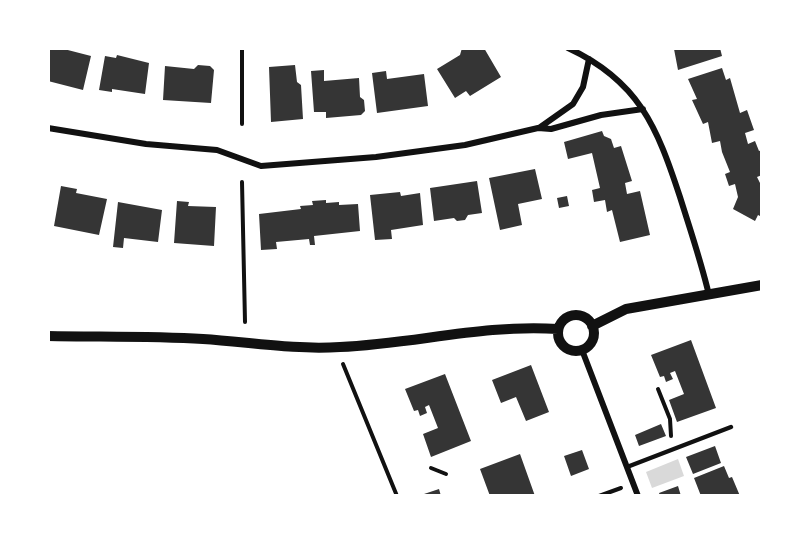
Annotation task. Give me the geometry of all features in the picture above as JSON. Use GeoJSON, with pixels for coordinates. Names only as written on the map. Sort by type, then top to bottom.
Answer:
{"type":"FeatureCollection","features":[{"type":"Feature","properties":{"kind":"street"},"geometry":{"type":"LineString","coordinates":[[568,48],[589,59],[622,85],[643,109],[662,143],[694,239],[709,294]]}},
{"type":"Feature","properties":{"kind":"street"},"geometry":{"type":"LineString","coordinates":[[538,128],[573,104],[583,87],[589,59]]}},
{"type":"Feature","properties":{"kind":"street"},"geometry":{"type":"LineString","coordinates":[[48,128],[146,144],[217,150],[261,166],[376,157],[465,145],[538,128],[551,129],[601,115],[643,109]]}},
{"type":"Feature","properties":{"kind":"street"},"geometry":{"type":"LineString","coordinates":[[592,326],[626,309],[762,285]]}},
{"type":"Feature","properties":{"kind":"street"},"geometry":{"type":"LineString","coordinates":[[577,315],[589,320],[592,326],[594,338],[582,350],[575,352],[559,342],[558,329],[565,318],[577,315]]}},
{"type":"Feature","properties":{"kind":"street"},"geometry":{"type":"LineString","coordinates":[[48,336],[203,339],[297,347],[340,347],[483,329],[522,326],[558,329]]}},
{"type":"Feature","properties":{"kind":"street"},"geometry":{"type":"LineString","coordinates":[[582,350],[638,496]]}},
{"type":"Feature","properties":{"kind":"lane"},"geometry":{"type":"LineString","coordinates":[[627,467],[731,427]]}},
{"type":"Feature","properties":{"kind":"path"},"geometry":{"type":"LineString","coordinates":[[242,48],[242,124]]}},
{"type":"Feature","properties":{"kind":"path"},"geometry":{"type":"LineString","coordinates":[[242,182],[245,322]]}},
{"type":"Feature","properties":{"kind":"path"},"geometry":{"type":"LineString","coordinates":[[342,358],[346,376],[397,496]]}},
{"type":"Feature","properties":{"kind":"path"},"geometry":{"type":"LineString","coordinates":[[658,389],[670,419],[671,437]]}},
{"type":"Feature","properties":{"kind":"path"},"geometry":{"type":"LineString","coordinates":[[431,468],[446,474]]}},
{"type":"Feature","properties":{"kind":"path"},"geometry":{"type":"LineString","coordinates":[[599,496],[626,486]]}},
{"type":"Feature","properties":{"kind":"shaded area"},"geometry":{"type":"Polygon","coordinates":[[[678,459],[684,476],[652,488],[646,472],[678,459]]]}},
{"type":"Feature","properties":{"kind":"building"},"geometry":{"type":"Polygon","coordinates":[[[48,48],[60,48],[91,56],[83,90],[48,81],[48,48]]]}},
{"type":"Feature","properties":{"kind":"building"},"geometry":{"type":"Polygon","coordinates":[[[462,48],[484,48],[501,77],[470,96],[466,91],[455,98],[437,69],[460,55],[462,48]]]}},
{"type":"Feature","properties":{"kind":"building"},"geometry":{"type":"Polygon","coordinates":[[[667,48],[720,48],[722,56],[678,70],[674,49],[668,50],[667,48]]]}},
{"type":"Feature","properties":{"kind":"building"},"geometry":{"type":"Polygon","coordinates":[[[117,55],[149,63],[145,94],[112,89],[112,92],[99,90],[105,56],[116,58],[117,55]]]}},
{"type":"Feature","properties":{"kind":"building"},"geometry":{"type":"Polygon","coordinates":[[[198,65],[210,66],[214,70],[211,103],[163,100],[165,66],[194,69],[198,65]]]}},
{"type":"Feature","properties":{"kind":"building"},"geometry":{"type":"Polygon","coordinates":[[[295,65],[297,82],[301,85],[303,119],[271,122],[269,67],[295,65]]]}},
{"type":"Feature","properties":{"kind":"building"},"geometry":{"type":"Polygon","coordinates":[[[722,68],[726,80],[730,78],[740,113],[747,110],[754,130],[745,133],[748,144],[755,141],[759,151],[762,150],[762,175],[757,177],[762,187],[762,217],[758,215],[755,221],[733,209],[738,197],[735,184],[729,186],[725,174],[730,172],[720,141],[712,143],[708,122],[703,124],[692,100],[697,99],[688,79],[722,68]]]}},
{"type":"Feature","properties":{"kind":"building"},"geometry":{"type":"Polygon","coordinates":[[[324,70],[324,81],[359,78],[360,97],[364,100],[365,111],[361,115],[326,118],[326,112],[314,112],[311,71],[324,70]]]}},
{"type":"Feature","properties":{"kind":"building"},"geometry":{"type":"Polygon","coordinates":[[[386,71],[387,79],[424,74],[428,106],[377,113],[372,73],[386,71]]]}},
{"type":"Feature","properties":{"kind":"building"},"geometry":{"type":"Polygon","coordinates":[[[602,131],[604,136],[611,139],[614,148],[621,146],[632,181],[625,183],[627,194],[640,191],[650,235],[620,242],[612,210],[607,212],[605,200],[594,202],[592,190],[600,188],[592,153],[568,159],[564,142],[602,131]]]}},
{"type":"Feature","properties":{"kind":"building"},"geometry":{"type":"Polygon","coordinates":[[[535,169],[542,199],[518,204],[522,225],[500,230],[489,178],[535,169]]]}},
{"type":"Feature","properties":{"kind":"building"},"geometry":{"type":"Polygon","coordinates":[[[477,181],[482,213],[468,215],[465,220],[457,221],[454,218],[434,221],[430,188],[477,181]]]}},
{"type":"Feature","properties":{"kind":"building"},"geometry":{"type":"Polygon","coordinates":[[[61,186],[77,189],[76,193],[107,199],[99,235],[54,226],[61,186]]]}},
{"type":"Feature","properties":{"kind":"building"},"geometry":{"type":"Polygon","coordinates":[[[400,192],[401,196],[420,193],[423,225],[391,230],[392,239],[375,240],[370,195],[400,192]]]}},
{"type":"Feature","properties":{"kind":"building"},"geometry":{"type":"Polygon","coordinates":[[[567,196],[569,206],[559,208],[557,198],[567,196]]]}},
{"type":"Feature","properties":{"kind":"building"},"geometry":{"type":"Polygon","coordinates":[[[326,200],[326,203],[339,202],[339,205],[358,204],[360,231],[314,236],[315,245],[310,245],[309,239],[276,242],[277,249],[261,250],[259,214],[301,209],[300,206],[313,205],[312,201],[326,200]]]}},
{"type":"Feature","properties":{"kind":"building"},"geometry":{"type":"Polygon","coordinates":[[[177,201],[189,202],[188,206],[216,207],[214,246],[174,243],[177,201]]]}},
{"type":"Feature","properties":{"kind":"building"},"geometry":{"type":"Polygon","coordinates":[[[118,202],[162,210],[158,242],[124,238],[123,248],[113,247],[118,202]]]}},
{"type":"Feature","properties":{"kind":"building"},"geometry":{"type":"Polygon","coordinates":[[[691,340],[716,408],[677,422],[669,400],[684,394],[675,371],[670,373],[673,379],[666,382],[664,376],[660,377],[651,355],[691,340]]]}},
{"type":"Feature","properties":{"kind":"building"},"geometry":{"type":"Polygon","coordinates":[[[531,365],[549,412],[526,421],[516,397],[501,403],[492,380],[531,365]]]}},
{"type":"Feature","properties":{"kind":"building"},"geometry":{"type":"Polygon","coordinates":[[[445,374],[471,441],[431,457],[423,434],[438,428],[429,405],[425,407],[427,413],[420,416],[418,410],[414,411],[405,389],[445,374]]]}},
{"type":"Feature","properties":{"kind":"building"},"geometry":{"type":"Polygon","coordinates":[[[661,424],[666,436],[639,446],[635,435],[661,424]]]}},
{"type":"Feature","properties":{"kind":"building"},"geometry":{"type":"Polygon","coordinates":[[[715,446],[721,463],[693,474],[686,457],[715,446]]]}},
{"type":"Feature","properties":{"kind":"building"},"geometry":{"type":"Polygon","coordinates":[[[582,450],[589,469],[571,476],[564,456],[582,450]]]}},
{"type":"Feature","properties":{"kind":"building"},"geometry":{"type":"Polygon","coordinates":[[[520,454],[535,496],[490,496],[480,469],[520,454]]]}},
{"type":"Feature","properties":{"kind":"building"},"geometry":{"type":"Polygon","coordinates":[[[724,466],[729,478],[732,477],[740,496],[701,496],[694,478],[724,466]]]}},
{"type":"Feature","properties":{"kind":"building"},"geometry":{"type":"Polygon","coordinates":[[[678,486],[681,496],[660,496],[659,493],[678,486]]]}},
{"type":"Feature","properties":{"kind":"building"},"geometry":{"type":"Polygon","coordinates":[[[439,489],[441,496],[424,496],[424,494],[439,489]]]}}]}
